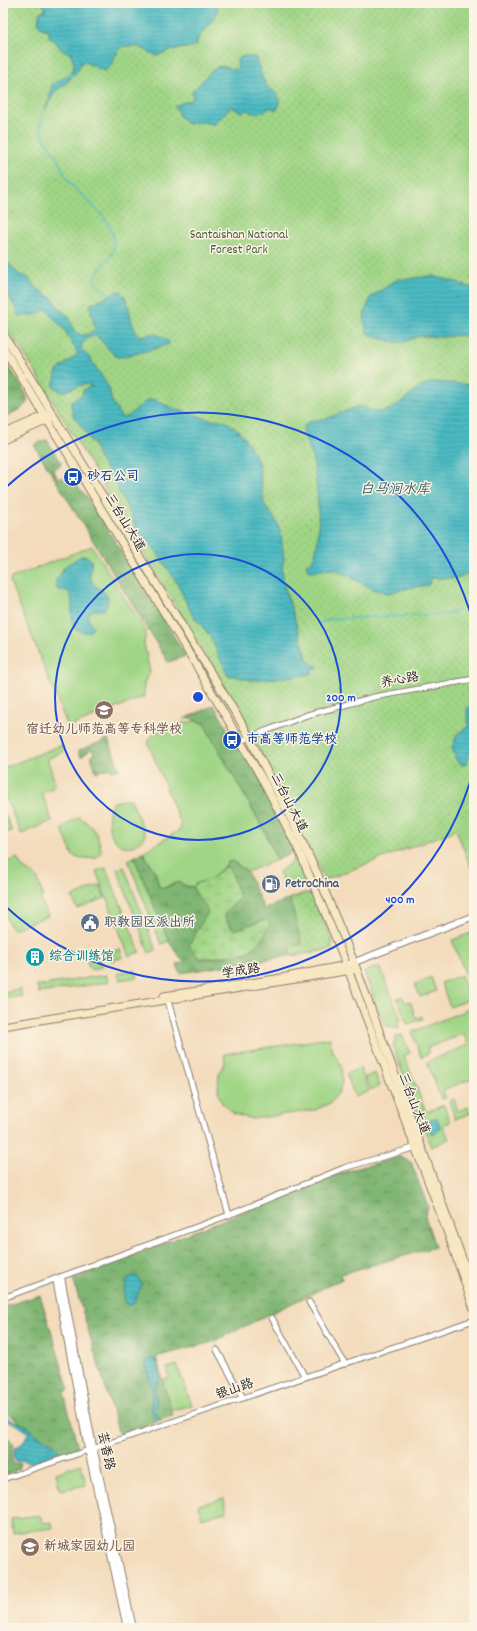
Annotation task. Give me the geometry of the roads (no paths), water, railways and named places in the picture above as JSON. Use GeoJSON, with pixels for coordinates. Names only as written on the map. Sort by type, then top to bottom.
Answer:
{"type":"FeatureCollection","features":[{"type":"Feature","properties":{"kind":"main road","name":"三台山大道"},"geometry":{"type":"LineString","coordinates":[[3,333],[48,417],[266,784],[300,853],[419,1146],[474,1291]]}},
{"type":"Feature","properties":{"kind":"main road","name":"三台山大道"},"geometry":{"type":"LineString","coordinates":[[3,347],[249,738],[318,874],[356,966],[474,1309]]}},
{"type":"Feature","properties":{"kind":"main road"},"geometry":{"type":"LineString","coordinates":[[3,434],[48,417]]}},
{"type":"Feature","properties":{"kind":"main road"},"geometry":{"type":"LineString","coordinates":[[3,440],[48,417]]}},
{"type":"Feature","properties":{"kind":"main road","name":"学成路"},"geometry":{"type":"LineString","coordinates":[[3,1026],[168,1001],[356,966]]}},
{"type":"Feature","properties":{"kind":"main road","name":"学成路"},"geometry":{"type":"LineString","coordinates":[[3,1022],[348,968]]}},
{"type":"Feature","properties":{"kind":"street","name":"养心路"},"geometry":{"type":"LineString","coordinates":[[240,741],[307,715],[374,697],[474,680]]}},
{"type":"Feature","properties":{"kind":"street","name":"学成路"},"geometry":{"type":"LineString","coordinates":[[356,966],[474,916]]}},
{"type":"Feature","properties":{"kind":"street"},"geometry":{"type":"LineString","coordinates":[[168,1001],[229,1215]]}},
{"type":"Feature","properties":{"kind":"street"},"geometry":{"type":"LineString","coordinates":[[3,1298],[229,1215],[344,1168],[419,1146]]}},
{"type":"Feature","properties":{"kind":"street","name":"芸香路"},"geometry":{"type":"LineString","coordinates":[[58,1278],[127,1628]]}},
{"type":"Feature","properties":{"kind":"street"},"geometry":{"type":"LineString","coordinates":[[309,1302],[345,1364]]}},
{"type":"Feature","properties":{"kind":"street"},"geometry":{"type":"LineString","coordinates":[[272,1318],[305,1377]]}},
{"type":"Feature","properties":{"kind":"street","name":"银山路"},"geometry":{"type":"LineString","coordinates":[[3,1479],[474,1320]]}},
{"type":"Feature","properties":{"kind":"street"},"geometry":{"type":"LineString","coordinates":[[217,1350],[243,1398]]}},
{"type":"Feature","properties":{"kind":"street","name":"芸香路"},"geometry":{"type":"LineString","coordinates":[[91,1450],[133,1628]]}},
{"type":"Feature","properties":{"kind":"water"},"geometry":{"type":"Polygon","coordinates":[[[42,3],[217,3],[217,14],[199,36],[196,46],[168,51],[157,56],[139,47],[124,46],[120,49],[108,69],[104,71],[85,62],[81,62],[79,69],[66,84],[57,89],[44,111],[49,100],[52,85],[72,72],[74,62],[70,53],[63,51],[53,39],[49,38],[49,30],[41,28],[38,22],[40,12],[46,10],[42,3]]]}},
{"type":"Feature","properties":{"kind":"water"},"geometry":{"type":"Polygon","coordinates":[[[244,56],[255,57],[266,85],[278,95],[278,108],[275,110],[271,107],[262,112],[253,113],[247,110],[242,112],[230,107],[214,125],[200,122],[187,124],[179,116],[178,111],[174,106],[191,100],[193,97],[192,91],[213,69],[222,66],[236,70],[238,68],[237,59],[244,56]]]}},
{"type":"Feature","properties":{"kind":"water"},"geometry":{"type":"Polygon","coordinates":[[[7,261],[18,274],[28,278],[39,290],[52,298],[61,310],[69,316],[74,331],[81,335],[89,334],[95,329],[90,306],[91,304],[119,291],[126,298],[132,322],[137,333],[141,336],[156,334],[168,341],[169,344],[121,357],[115,356],[96,335],[88,338],[82,344],[81,349],[90,358],[109,388],[112,402],[122,418],[127,417],[146,401],[154,399],[174,409],[194,414],[209,420],[223,420],[236,428],[249,444],[259,465],[264,504],[277,522],[281,534],[284,559],[282,567],[284,585],[308,661],[313,665],[317,665],[318,668],[312,670],[312,673],[307,675],[251,680],[237,676],[230,676],[227,674],[210,636],[192,614],[176,581],[156,551],[140,535],[117,487],[98,457],[94,445],[73,415],[71,404],[72,401],[82,395],[83,390],[92,386],[87,384],[61,392],[53,386],[57,371],[78,354],[66,332],[46,309],[36,315],[18,316],[16,314],[18,311],[10,299],[4,283],[3,263],[7,261]]]}},
{"type":"Feature","properties":{"kind":"water"},"geometry":{"type":"Polygon","coordinates":[[[432,276],[456,282],[474,289],[474,340],[460,335],[443,337],[424,336],[416,337],[405,342],[395,342],[375,337],[367,332],[364,320],[365,312],[371,297],[398,279],[432,276]]]}},
{"type":"Feature","properties":{"kind":"water","name":"白马涧水库"},"geometry":{"type":"Polygon","coordinates":[[[434,382],[474,385],[474,571],[459,578],[430,578],[429,585],[388,593],[375,590],[335,569],[309,571],[306,565],[312,560],[318,539],[318,511],[315,470],[305,439],[304,425],[310,421],[325,419],[359,406],[375,412],[385,411],[399,404],[419,388],[434,382]]]}},
{"type":"Feature","properties":{"kind":"water"},"geometry":{"type":"Polygon","coordinates":[[[81,556],[86,556],[91,560],[91,579],[108,599],[104,610],[94,610],[88,614],[88,619],[93,627],[89,632],[82,632],[74,628],[70,594],[68,591],[58,590],[56,587],[56,579],[61,574],[64,567],[81,556]]]}},
{"type":"Feature","properties":{"kind":"water"},"geometry":{"type":"Polygon","coordinates":[[[474,702],[474,750],[470,754],[467,765],[463,765],[457,761],[452,748],[457,734],[469,726],[467,709],[474,702]]]}},
{"type":"Feature","properties":{"kind":"water"},"geometry":{"type":"Polygon","coordinates":[[[437,1118],[441,1129],[433,1134],[430,1132],[427,1122],[437,1118]]]}},
{"type":"Feature","properties":{"kind":"water"},"geometry":{"type":"Polygon","coordinates":[[[137,1276],[142,1285],[133,1304],[129,1306],[125,1300],[124,1289],[128,1278],[137,1276]]]}},
{"type":"Feature","properties":{"kind":"water"},"geometry":{"type":"Polygon","coordinates":[[[151,1359],[156,1360],[161,1376],[155,1387],[157,1414],[160,1420],[157,1421],[152,1410],[152,1389],[146,1365],[146,1361],[151,1359]]]}},
{"type":"Feature","properties":{"kind":"water"},"geometry":{"type":"Polygon","coordinates":[[[3,1416],[29,1427],[32,1432],[53,1444],[59,1451],[43,1460],[27,1463],[23,1460],[16,1462],[13,1456],[15,1448],[23,1443],[29,1431],[3,1418],[3,1416]]]}},
{"type":"Feature","properties":{"kind":"waterway"},"geometry":{"type":"LineString","coordinates":[[44,111],[41,126],[43,136],[72,186],[103,217],[111,229],[114,245],[113,252],[99,270],[94,282],[100,288],[112,295]]}},
{"type":"Feature","properties":{"kind":"waterway"},"geometry":{"type":"LineString","coordinates":[[319,623],[330,619],[447,614],[456,611]]}},
{"type":"Feature","properties":{"kind":"waterway"},"geometry":{"type":"LineString","coordinates":[[3,1413],[9,1419]]}},
{"type":"Feature","properties":{"kind":"waterway"},"geometry":{"type":"LineString","coordinates":[[12,1421],[30,1434]]}},
{"type":"Feature","properties":{"kind":"place","name":"砂石公司"},"geometry":{"type":"Point","coordinates":[73,477]}},
{"type":"Feature","properties":{"kind":"place","name":"宿迁幼儿师范高等专科学校"},"geometry":{"type":"Point","coordinates":[104,710]}},
{"type":"Feature","properties":{"kind":"place","name":"市高等师范学校"},"geometry":{"type":"Point","coordinates":[232,740]}},
{"type":"Feature","properties":{"kind":"place","name":"PetroChina"},"geometry":{"type":"Point","coordinates":[271,884]}},
{"type":"Feature","properties":{"kind":"place","name":"职教园区派出所"},"geometry":{"type":"Point","coordinates":[90,923]}},
{"type":"Feature","properties":{"kind":"place","name":"综合训练馆"},"geometry":{"type":"Point","coordinates":[35,957]}},
{"type":"Feature","properties":{"kind":"place","name":"新城家园幼儿园"},"geometry":{"type":"Point","coordinates":[30,1547]}},
{"type":"Feature","properties":{"kind":"park label","name":"Santaishan National Forest Park"},"geometry":{"type":"Point","coordinates":[239,242]}}]}
